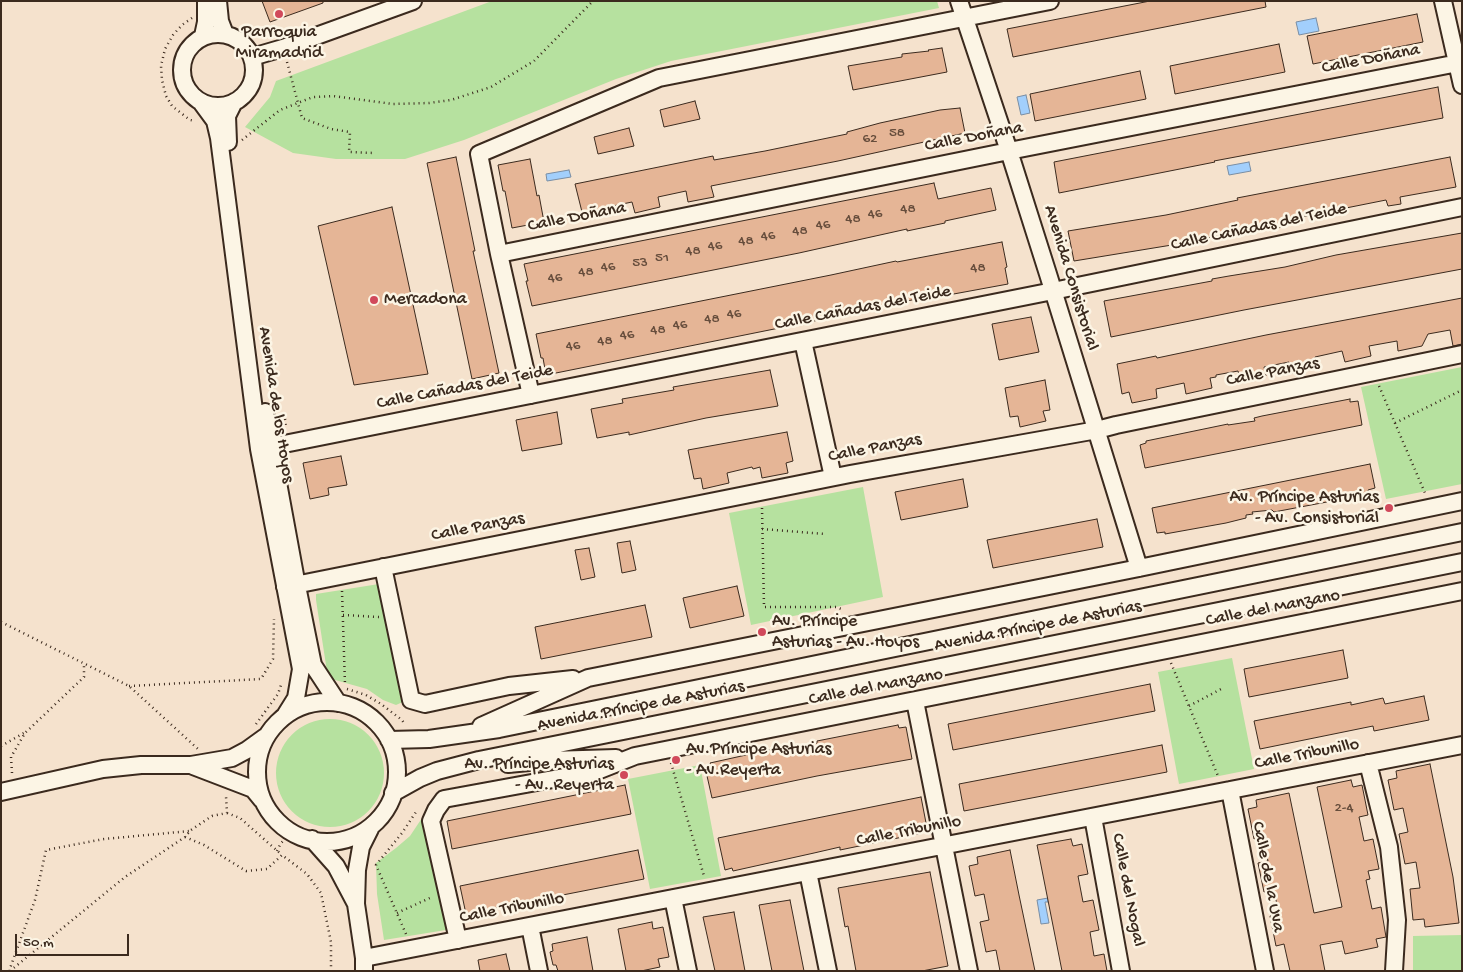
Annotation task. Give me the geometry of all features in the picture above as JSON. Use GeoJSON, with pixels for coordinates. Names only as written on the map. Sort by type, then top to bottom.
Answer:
{"type":"FeatureCollection","features":[{"type":"Feature","properties":{"kind":"street"},"geometry":{"type":"LineString","coordinates":[[203,36],[206,22],[206,1]]}},
{"type":"Feature","properties":{"kind":"street"},"geometry":{"type":"LineString","coordinates":[[218,1],[220,21],[225,34]]}},
{"type":"Feature","properties":{"kind":"street"},"geometry":{"type":"LineString","coordinates":[[252,57],[283,48],[413,1]]}},
{"type":"Feature","properties":{"kind":"street","name":"Avenida Consistorial"},"geometry":{"type":"LineString","coordinates":[[959,1],[1009,150],[1139,568]]}},
{"type":"Feature","properties":{"kind":"street"},"geometry":{"type":"LineString","coordinates":[[531,395],[499,254],[479,154],[660,78],[1050,1]]}},
{"type":"Feature","properties":{"kind":"street"},"geometry":{"type":"LineString","coordinates":[[1443,1],[1462,85]]}},
{"type":"Feature","properties":{"kind":"street"},"geometry":{"type":"LineString","coordinates":[[214,33],[225,34],[236,38],[246,46],[252,57],[254,70],[252,83],[244,94],[234,102],[218,106],[201,102],[192,95],[185,85],[182,63],[186,52],[193,42],[203,36],[214,33]]}},
{"type":"Feature","properties":{"kind":"street","name":"Calle Doñana"},"geometry":{"type":"LineString","coordinates":[[499,254],[1009,150],[1458,63]]}},
{"type":"Feature","properties":{"kind":"street","name":"Avenida de los Hoyos"},"geometry":{"type":"LineString","coordinates":[[201,102],[215,121],[219,138],[265,448],[291,586],[301,668],[296,698],[286,714]]}},
{"type":"Feature","properties":{"kind":"street","name":"Avenida de los Hoyos"},"geometry":{"type":"LineString","coordinates":[[234,102],[227,116],[228,143],[265,448]]}},
{"type":"Feature","properties":{"kind":"street","name":"Calle Cañadas del Teide"},"geometry":{"type":"LineString","coordinates":[[265,448],[1462,208]]}},
{"type":"Feature","properties":{"kind":"street"},"geometry":{"type":"LineString","coordinates":[[803,341],[834,477]]}},
{"type":"Feature","properties":{"kind":"street","name":"Calle Panzas"},"geometry":{"type":"LineString","coordinates":[[291,586],[834,477],[1097,430],[1462,354]]}},
{"type":"Feature","properties":{"kind":"street","name":"Avenida Príncipe de Asturias"},"geometry":{"type":"LineString","coordinates":[[383,568],[411,700],[425,704],[509,686],[588,678],[1139,568],[1462,501]]}},
{"type":"Feature","properties":{"kind":"street","name":"Avenida Príncipe de Asturias"},"geometry":{"type":"LineString","coordinates":[[389,740],[429,739],[519,726],[1462,532]]}},
{"type":"Feature","properties":{"kind":"street","name":"Avenida Príncipe de Asturias"},"geometry":{"type":"LineString","coordinates":[[393,793],[420,778],[479,760],[1462,562]]}},
{"type":"Feature","properties":{"kind":"street","name":"Avenida de los Hoyos"},"geometry":{"type":"LineString","coordinates":[[291,586],[313,665],[338,702]]}},
{"type":"Feature","properties":{"kind":"street","name":"Calle del Manzano"},"geometry":{"type":"LineString","coordinates":[[458,940],[431,821],[444,799],[597,771],[635,756],[1462,591]]}},
{"type":"Feature","properties":{"kind":"street","name":"Avenida Príncipe de Asturias"},"geometry":{"type":"LineString","coordinates":[[465,733],[588,678]]}},
{"type":"Feature","properties":{"kind":"street"},"geometry":{"type":"LineString","coordinates":[[915,701],[969,971]]}},
{"type":"Feature","properties":{"kind":"street"},"geometry":{"type":"LineString","coordinates":[[7,790],[103,769],[141,765],[191,765],[232,758],[247,750],[259,733],[286,714],[302,706],[320,702],[338,702],[359,710],[376,723],[389,740],[395,757],[396,775],[393,793],[384,810],[371,827],[364,834],[346,841],[330,842],[312,839],[292,832],[276,818],[253,789],[191,765]]}},
{"type":"Feature","properties":{"kind":"street"},"geometry":{"type":"LineString","coordinates":[[259,733],[257,780],[263,801]]}},
{"type":"Feature","properties":{"kind":"street","name":"Calle Tribunillo"},"geometry":{"type":"LineString","coordinates":[[364,965],[412,949],[1462,745]]}},
{"type":"Feature","properties":{"kind":"street","name":"Avenida Príncipe de Asturias"},"geometry":{"type":"LineString","coordinates":[[446,769],[550,760],[595,760],[635,756]]}},
{"type":"Feature","properties":{"kind":"street"},"geometry":{"type":"LineString","coordinates":[[1368,763],[1389,847],[1396,920],[1394,971]]}},
{"type":"Feature","properties":{"kind":"street","name":"Calle de la Uva"},"geometry":{"type":"LineString","coordinates":[[1227,790],[1265,971]]}},
{"type":"Feature","properties":{"kind":"street","name":"Calle del Nogal"},"geometry":{"type":"LineString","coordinates":[[1093,816],[1121,971]]}},
{"type":"Feature","properties":{"kind":"street"},"geometry":{"type":"LineString","coordinates":[[364,965],[356,904],[357,870],[361,847],[371,827]]}},
{"type":"Feature","properties":{"kind":"street"},"geometry":{"type":"LineString","coordinates":[[312,839],[336,866],[356,904]]}},
{"type":"Feature","properties":{"kind":"street"},"geometry":{"type":"LineString","coordinates":[[808,872],[828,971]]}},
{"type":"Feature","properties":{"kind":"street"},"geometry":{"type":"LineString","coordinates":[[673,898],[688,971]]}},
{"type":"Feature","properties":{"kind":"street"},"geometry":{"type":"LineString","coordinates":[[530,926],[539,971]]}},
{"type":"Feature","properties":{"kind":"path"},"geometry":{"type":"LineString","coordinates":[[228,143],[248,137],[280,110],[313,98],[333,96],[393,104],[429,104],[472,94],[497,84],[534,61],[593,1]]}},
{"type":"Feature","properties":{"kind":"path"},"geometry":{"type":"LineString","coordinates":[[191,10],[192,18],[177,30],[165,49],[161,66],[162,80],[166,96],[172,106],[190,120],[201,123]]}},
{"type":"Feature","properties":{"kind":"path"},"geometry":{"type":"LineString","coordinates":[[283,48],[302,118],[331,129],[350,132],[349,152],[374,153]]}},
{"type":"Feature","properties":{"kind":"path"},"geometry":{"type":"LineString","coordinates":[[1374,373],[1431,508]]}},
{"type":"Feature","properties":{"kind":"path"},"geometry":{"type":"LineString","coordinates":[[1395,423],[1462,390]]}},
{"type":"Feature","properties":{"kind":"path"},"geometry":{"type":"LineString","coordinates":[[762,492],[764,607],[836,607],[845,611]]}},
{"type":"Feature","properties":{"kind":"path"},"geometry":{"type":"LineString","coordinates":[[762,529],[825,534]]}},
{"type":"Feature","properties":{"kind":"path"},"geometry":{"type":"LineString","coordinates":[[343,616],[394,618]]}},
{"type":"Feature","properties":{"kind":"path"},"geometry":{"type":"LineString","coordinates":[[128,686],[261,679],[272,659],[275,619],[278,628]]}},
{"type":"Feature","properties":{"kind":"path"},"geometry":{"type":"LineString","coordinates":[[1,622],[128,686],[196,748],[216,760]]}},
{"type":"Feature","properties":{"kind":"path"},"geometry":{"type":"LineString","coordinates":[[1165,651],[1227,790]]}},
{"type":"Feature","properties":{"kind":"path"},"geometry":{"type":"LineString","coordinates":[[1,746],[25,733],[84,677],[84,664]]}},
{"type":"Feature","properties":{"kind":"path"},"geometry":{"type":"LineString","coordinates":[[259,733],[283,680]]}},
{"type":"Feature","properties":{"kind":"path"},"geometry":{"type":"LineString","coordinates":[[1188,706],[1223,688]]}},
{"type":"Feature","properties":{"kind":"path"},"geometry":{"type":"LineString","coordinates":[[7,790],[11,757],[25,733]]}},
{"type":"Feature","properties":{"kind":"path"},"geometry":{"type":"LineString","coordinates":[[667,750],[709,891]]}},
{"type":"Feature","properties":{"kind":"path"},"geometry":{"type":"LineString","coordinates":[[225,777],[228,813]]}},
{"type":"Feature","properties":{"kind":"path"},"geometry":{"type":"LineString","coordinates":[[412,949],[376,865],[420,807]]}},
{"type":"Feature","properties":{"kind":"path"},"geometry":{"type":"LineString","coordinates":[[10,971],[125,877],[212,816],[228,813],[240,818],[277,851],[307,874],[321,893],[331,942],[331,971]]}},
{"type":"Feature","properties":{"kind":"path"},"geometry":{"type":"LineString","coordinates":[[10,971],[35,900],[46,850],[104,839],[191,830]]}},
{"type":"Feature","properties":{"kind":"path"},"geometry":{"type":"LineString","coordinates":[[277,851],[281,843],[292,832]]}},
{"type":"Feature","properties":{"kind":"path"},"geometry":{"type":"LineString","coordinates":[[184,837],[204,845],[246,871],[267,869],[282,855]]}},
{"type":"Feature","properties":{"kind":"path"},"geometry":{"type":"LineString","coordinates":[[397,913],[432,897]]}},
{"type":"Feature","properties":{"kind":"green space"},"geometry":{"type":"Polygon","coordinates":[[[492,1],[937,1],[939,8],[671,61],[616,79],[464,140],[405,159],[336,159],[293,153],[245,127],[270,97],[276,81],[492,1]]]}},
{"type":"Feature","properties":{"kind":"green space"},"geometry":{"type":"Polygon","coordinates":[[[1462,367],[1462,484],[1386,499],[1361,387],[1462,367]]]}},
{"type":"Feature","properties":{"kind":"green space"},"geometry":{"type":"Polygon","coordinates":[[[863,487],[883,597],[751,625],[729,513],[863,487]]]}},
{"type":"Feature","properties":{"kind":"green space"},"geometry":{"type":"Polygon","coordinates":[[[379,584],[405,701],[396,705],[383,700],[367,689],[328,678],[316,600],[316,594],[379,584]]]}},
{"type":"Feature","properties":{"kind":"green space"},"geometry":{"type":"Polygon","coordinates":[[[1232,658],[1254,769],[1179,784],[1158,672],[1232,658]]]}},
{"type":"Feature","properties":{"kind":"green space"},"geometry":{"type":"Polygon","coordinates":[[[330,719],[351,723],[368,735],[380,752],[384,773],[380,794],[368,811],[351,823],[330,827],[309,823],[292,811],[280,794],[276,773],[280,752],[292,735],[309,723],[330,719]]]}},
{"type":"Feature","properties":{"kind":"green space"},"geometry":{"type":"Polygon","coordinates":[[[700,765],[721,876],[650,889],[628,779],[700,765]]]}},
{"type":"Feature","properties":{"kind":"green space"},"geometry":{"type":"Polygon","coordinates":[[[424,815],[446,930],[384,940],[377,894],[376,863],[410,836],[424,815]]]}},
{"type":"Feature","properties":{"kind":"green space"},"geometry":{"type":"Polygon","coordinates":[[[1462,935],[1462,971],[1413,971],[1413,936],[1462,935]]]}},
{"type":"Feature","properties":{"kind":"water"},"geometry":{"type":"Polygon","coordinates":[[[1316,18],[1319,31],[1299,35],[1296,22],[1316,18]]]}},
{"type":"Feature","properties":{"kind":"water"},"geometry":{"type":"Polygon","coordinates":[[[1026,95],[1030,113],[1021,115],[1017,97],[1026,95]]]}},
{"type":"Feature","properties":{"kind":"water"},"geometry":{"type":"Polygon","coordinates":[[[1249,162],[1251,171],[1229,175],[1227,166],[1249,162]]]}},
{"type":"Feature","properties":{"kind":"water"},"geometry":{"type":"Polygon","coordinates":[[[569,170],[571,177],[547,181],[546,174],[569,170]]]}},
{"type":"Feature","properties":{"kind":"water"},"geometry":{"type":"Polygon","coordinates":[[[1048,898],[1048,902],[1045,902],[1049,923],[1041,924],[1037,900],[1048,898]]]}},
{"type":"Feature","properties":{"kind":"building","name":"Parroquia Miramadrid"},"geometry":{"type":"Polygon","coordinates":[[[262,1],[323,1],[323,3],[270,22],[262,1]]]}},
{"type":"Feature","properties":{"kind":"building"},"geometry":{"type":"Polygon","coordinates":[[[1150,1],[1265,1],[1266,7],[1013,57],[1007,29],[1150,1]]]}},
{"type":"Feature","properties":{"kind":"building"},"geometry":{"type":"Polygon","coordinates":[[[1417,14],[1423,42],[1313,64],[1307,36],[1417,14]]]}},
{"type":"Feature","properties":{"kind":"building"},"geometry":{"type":"Polygon","coordinates":[[[1279,44],[1285,72],[1175,94],[1170,66],[1279,44]]]}},
{"type":"Feature","properties":{"kind":"building"},"geometry":{"type":"Polygon","coordinates":[[[942,48],[947,72],[853,90],[848,66],[902,57],[902,54],[942,48]]]}},
{"type":"Feature","properties":{"kind":"building"},"geometry":{"type":"Polygon","coordinates":[[[1140,71],[1146,99],[1035,121],[1030,94],[1140,71]]]}},
{"type":"Feature","properties":{"kind":"building"},"geometry":{"type":"Polygon","coordinates":[[[1438,87],[1443,118],[1214,161],[1059,193],[1054,162],[1438,87]]]}},
{"type":"Feature","properties":{"kind":"building"},"geometry":{"type":"Polygon","coordinates":[[[695,101],[700,119],[664,127],[660,110],[695,101]]]}},
{"type":"Feature","properties":{"kind":"building"},"geometry":{"type":"Polygon","coordinates":[[[960,108],[965,133],[711,186],[714,197],[688,202],[686,191],[658,197],[660,207],[635,213],[632,202],[608,207],[609,210],[583,216],[575,184],[713,156],[714,160],[765,151],[847,134],[847,132],[880,123],[940,110],[960,108]]]}},
{"type":"Feature","properties":{"kind":"building"},"geometry":{"type":"Polygon","coordinates":[[[629,128],[634,146],[598,154],[594,137],[629,128]]]}},
{"type":"Feature","properties":{"kind":"building"},"geometry":{"type":"Polygon","coordinates":[[[456,157],[475,251],[473,251],[499,373],[472,379],[427,163],[456,157]]]}},
{"type":"Feature","properties":{"kind":"building"},"geometry":{"type":"Polygon","coordinates":[[[1450,157],[1456,187],[1400,197],[1401,204],[1388,206],[1386,200],[1286,220],[1287,226],[1273,229],[1272,223],[1178,244],[1074,261],[1068,231],[1166,215],[1238,200],[1237,198],[1450,157]]]}},
{"type":"Feature","properties":{"kind":"building"},"geometry":{"type":"Polygon","coordinates":[[[530,159],[544,222],[512,228],[498,165],[530,159]]]}},
{"type":"Feature","properties":{"kind":"building"},"geometry":{"type":"Polygon","coordinates":[[[934,183],[938,199],[991,188],[996,210],[907,231],[907,229],[799,253],[532,306],[524,264],[934,183]]]}},
{"type":"Feature","properties":{"kind":"building","name":"Mercadona"},"geometry":{"type":"Polygon","coordinates":[[[392,207],[428,374],[354,385],[318,226],[392,207]]]}},
{"type":"Feature","properties":{"kind":"building"},"geometry":{"type":"Polygon","coordinates":[[[1462,233],[1462,269],[1111,337],[1104,301],[1212,281],[1212,279],[1285,267],[1336,255],[1462,233]]]}},
{"type":"Feature","properties":{"kind":"building"},"geometry":{"type":"Polygon","coordinates":[[[1002,242],[1008,284],[921,300],[921,298],[546,375],[543,358],[541,358],[536,334],[896,261],[1002,242]]]}},
{"type":"Feature","properties":{"kind":"building"},"geometry":{"type":"Polygon","coordinates":[[[1462,298],[1462,344],[1453,346],[1450,330],[1428,334],[1422,346],[1398,351],[1397,341],[1369,346],[1371,356],[1345,362],[1342,351],[1315,357],[1317,367],[1292,373],[1289,362],[1264,367],[1266,376],[1241,382],[1238,371],[1216,375],[1216,377],[1210,378],[1212,388],[1186,394],[1184,383],[1156,389],[1157,398],[1132,403],[1129,392],[1122,394],[1117,364],[1156,356],[1157,358],[1266,335],[1462,298]]]}},
{"type":"Feature","properties":{"kind":"building"},"geometry":{"type":"Polygon","coordinates":[[[1031,317],[1039,352],[999,360],[992,324],[1031,317]]]}},
{"type":"Feature","properties":{"kind":"building"},"geometry":{"type":"Polygon","coordinates":[[[770,370],[778,406],[706,418],[629,435],[629,432],[597,438],[591,409],[623,403],[622,399],[674,390],[673,387],[770,370]]]}},
{"type":"Feature","properties":{"kind":"building"},"geometry":{"type":"Polygon","coordinates":[[[1045,380],[1050,410],[1043,411],[1046,421],[1020,427],[1018,416],[1010,417],[1005,388],[1045,380]]]}},
{"type":"Feature","properties":{"kind":"building"},"geometry":{"type":"Polygon","coordinates":[[[1350,399],[1350,402],[1358,401],[1362,425],[1145,468],[1140,445],[1146,443],[1146,441],[1228,424],[1255,421],[1254,418],[1262,416],[1350,399]]]}},
{"type":"Feature","properties":{"kind":"building"},"geometry":{"type":"Polygon","coordinates":[[[557,412],[562,444],[522,451],[516,420],[557,412]]]}},
{"type":"Feature","properties":{"kind":"building"},"geometry":{"type":"Polygon","coordinates":[[[787,432],[793,461],[786,463],[788,473],[762,478],[760,467],[753,469],[752,467],[727,473],[729,483],[703,489],[701,478],[694,479],[688,450],[787,432]]]}},
{"type":"Feature","properties":{"kind":"building"},"geometry":{"type":"Polygon","coordinates":[[[341,456],[347,485],[328,488],[329,495],[310,499],[303,463],[341,456]]]}},
{"type":"Feature","properties":{"kind":"building"},"geometry":{"type":"Polygon","coordinates":[[[1370,464],[1375,488],[1368,490],[1369,494],[1274,512],[1272,510],[1252,512],[1253,514],[1246,515],[1246,518],[1226,523],[1165,534],[1165,532],[1157,533],[1152,508],[1370,464]]]}},
{"type":"Feature","properties":{"kind":"building"},"geometry":{"type":"Polygon","coordinates":[[[963,479],[968,507],[901,520],[895,492],[963,479]]]}},
{"type":"Feature","properties":{"kind":"building"},"geometry":{"type":"Polygon","coordinates":[[[1097,519],[1103,547],[993,568],[987,540],[1097,519]]]}},
{"type":"Feature","properties":{"kind":"building"},"geometry":{"type":"Polygon","coordinates":[[[630,541],[636,570],[622,573],[617,543],[630,541]]]}},
{"type":"Feature","properties":{"kind":"building"},"geometry":{"type":"Polygon","coordinates":[[[589,548],[595,577],[581,580],[575,550],[589,548]]]}},
{"type":"Feature","properties":{"kind":"building"},"geometry":{"type":"Polygon","coordinates":[[[737,586],[744,616],[690,628],[683,598],[737,586]]]}},
{"type":"Feature","properties":{"kind":"building"},"geometry":{"type":"Polygon","coordinates":[[[645,605],[652,637],[541,659],[535,627],[645,605]]]}},
{"type":"Feature","properties":{"kind":"building"},"geometry":{"type":"Polygon","coordinates":[[[1343,650],[1348,678],[1249,697],[1244,669],[1343,650]]]}},
{"type":"Feature","properties":{"kind":"building"},"geometry":{"type":"Polygon","coordinates":[[[1150,684],[1155,711],[953,750],[948,724],[1150,684]]]}},
{"type":"Feature","properties":{"kind":"building"},"geometry":{"type":"Polygon","coordinates":[[[1424,696],[1429,720],[1374,731],[1373,726],[1260,749],[1254,721],[1351,702],[1351,705],[1383,698],[1385,704],[1424,696]]]}},
{"type":"Feature","properties":{"kind":"building"},"geometry":{"type":"Polygon","coordinates":[[[898,725],[899,728],[906,727],[912,759],[712,798],[705,767],[711,766],[710,763],[791,745],[792,748],[817,743],[817,741],[898,725]]]}},
{"type":"Feature","properties":{"kind":"building"},"geometry":{"type":"Polygon","coordinates":[[[1162,745],[1167,772],[964,811],[959,784],[1162,745]]]}},
{"type":"Feature","properties":{"kind":"building"},"geometry":{"type":"Polygon","coordinates":[[[1430,764],[1453,877],[1459,923],[1425,927],[1424,919],[1413,920],[1410,889],[1420,888],[1416,862],[1405,864],[1399,834],[1408,832],[1403,808],[1394,810],[1388,780],[1397,778],[1396,771],[1430,764]]]}},
{"type":"Feature","properties":{"kind":"building"},"geometry":{"type":"Polygon","coordinates":[[[1351,780],[1353,787],[1362,785],[1368,815],[1359,817],[1364,841],[1373,839],[1379,869],[1368,871],[1370,879],[1366,880],[1372,909],[1381,907],[1386,937],[1376,939],[1378,947],[1345,954],[1342,941],[1320,945],[1325,971],[1290,971],[1284,944],[1276,946],[1270,916],[1279,914],[1274,891],[1264,892],[1258,863],[1268,861],[1263,837],[1254,839],[1248,809],[1257,807],[1256,800],[1289,793],[1314,913],[1342,907],[1317,787],[1351,780]]]}},
{"type":"Feature","properties":{"kind":"building"},"geometry":{"type":"Polygon","coordinates":[[[625,785],[631,814],[452,849],[447,821],[625,785]]]}},
{"type":"Feature","properties":{"kind":"building"},"geometry":{"type":"Polygon","coordinates":[[[921,797],[927,828],[921,830],[922,833],[840,850],[840,847],[733,871],[732,868],[725,870],[718,838],[921,797]]]}},
{"type":"Feature","properties":{"kind":"building"},"geometry":{"type":"Polygon","coordinates":[[[1071,839],[1073,846],[1082,844],[1088,874],[1078,876],[1083,902],[1093,900],[1099,930],[1090,932],[1094,956],[1104,954],[1107,971],[1062,971],[1037,845],[1071,839]]]}},
{"type":"Feature","properties":{"kind":"building"},"geometry":{"type":"Polygon","coordinates":[[[638,850],[644,879],[466,914],[460,886],[638,850]]]}},
{"type":"Feature","properties":{"kind":"building"},"geometry":{"type":"Polygon","coordinates":[[[1010,850],[1035,971],[1000,971],[996,950],[986,952],[980,922],[989,920],[984,894],[975,896],[969,866],[978,864],[977,857],[1010,850]]]}},
{"type":"Feature","properties":{"kind":"building"},"geometry":{"type":"Polygon","coordinates":[[[930,872],[948,966],[922,971],[856,971],[848,926],[845,927],[838,888],[930,872]]]}},
{"type":"Feature","properties":{"kind":"building"},"geometry":{"type":"Polygon","coordinates":[[[790,900],[804,971],[772,971],[759,905],[790,900]]]}},
{"type":"Feature","properties":{"kind":"building"},"geometry":{"type":"Polygon","coordinates":[[[734,912],[745,971],[715,971],[703,917],[734,912]]]}},
{"type":"Feature","properties":{"kind":"building"},"geometry":{"type":"Polygon","coordinates":[[[652,922],[653,929],[663,927],[669,957],[658,959],[660,967],[641,971],[626,971],[618,929],[652,922]]]}},
{"type":"Feature","properties":{"kind":"building"},"geometry":{"type":"Polygon","coordinates":[[[587,937],[593,971],[558,971],[556,965],[553,965],[550,952],[553,951],[552,944],[587,937]]]}},
{"type":"Feature","properties":{"kind":"building"},"geometry":{"type":"Polygon","coordinates":[[[506,954],[510,971],[480,971],[478,960],[506,954]]]}},
{"type":"Feature","properties":{"kind":"place","name":"Parroquia Miramadrid"},"geometry":{"type":"Point","coordinates":[279,14]}},
{"type":"Feature","properties":{"kind":"place","name":"Mercadona"},"geometry":{"type":"Point","coordinates":[374,300]}},
{"type":"Feature","properties":{"kind":"place","name":"Av. Príncipe Asturias - Av. Consistorial"},"geometry":{"type":"Point","coordinates":[1389,508]}},
{"type":"Feature","properties":{"kind":"place","name":"Av. Príncipe Asturias - Av. Hoyos"},"geometry":{"type":"Point","coordinates":[762,632]}},
{"type":"Feature","properties":{"kind":"place","name":"Av.Príncipe Asturias - Av.Reyerta"},"geometry":{"type":"Point","coordinates":[676,760]}},
{"type":"Feature","properties":{"kind":"place","name":"Av. Príncipe Asturias - Av. Reyerta"},"geometry":{"type":"Point","coordinates":[624,775]}}]}
